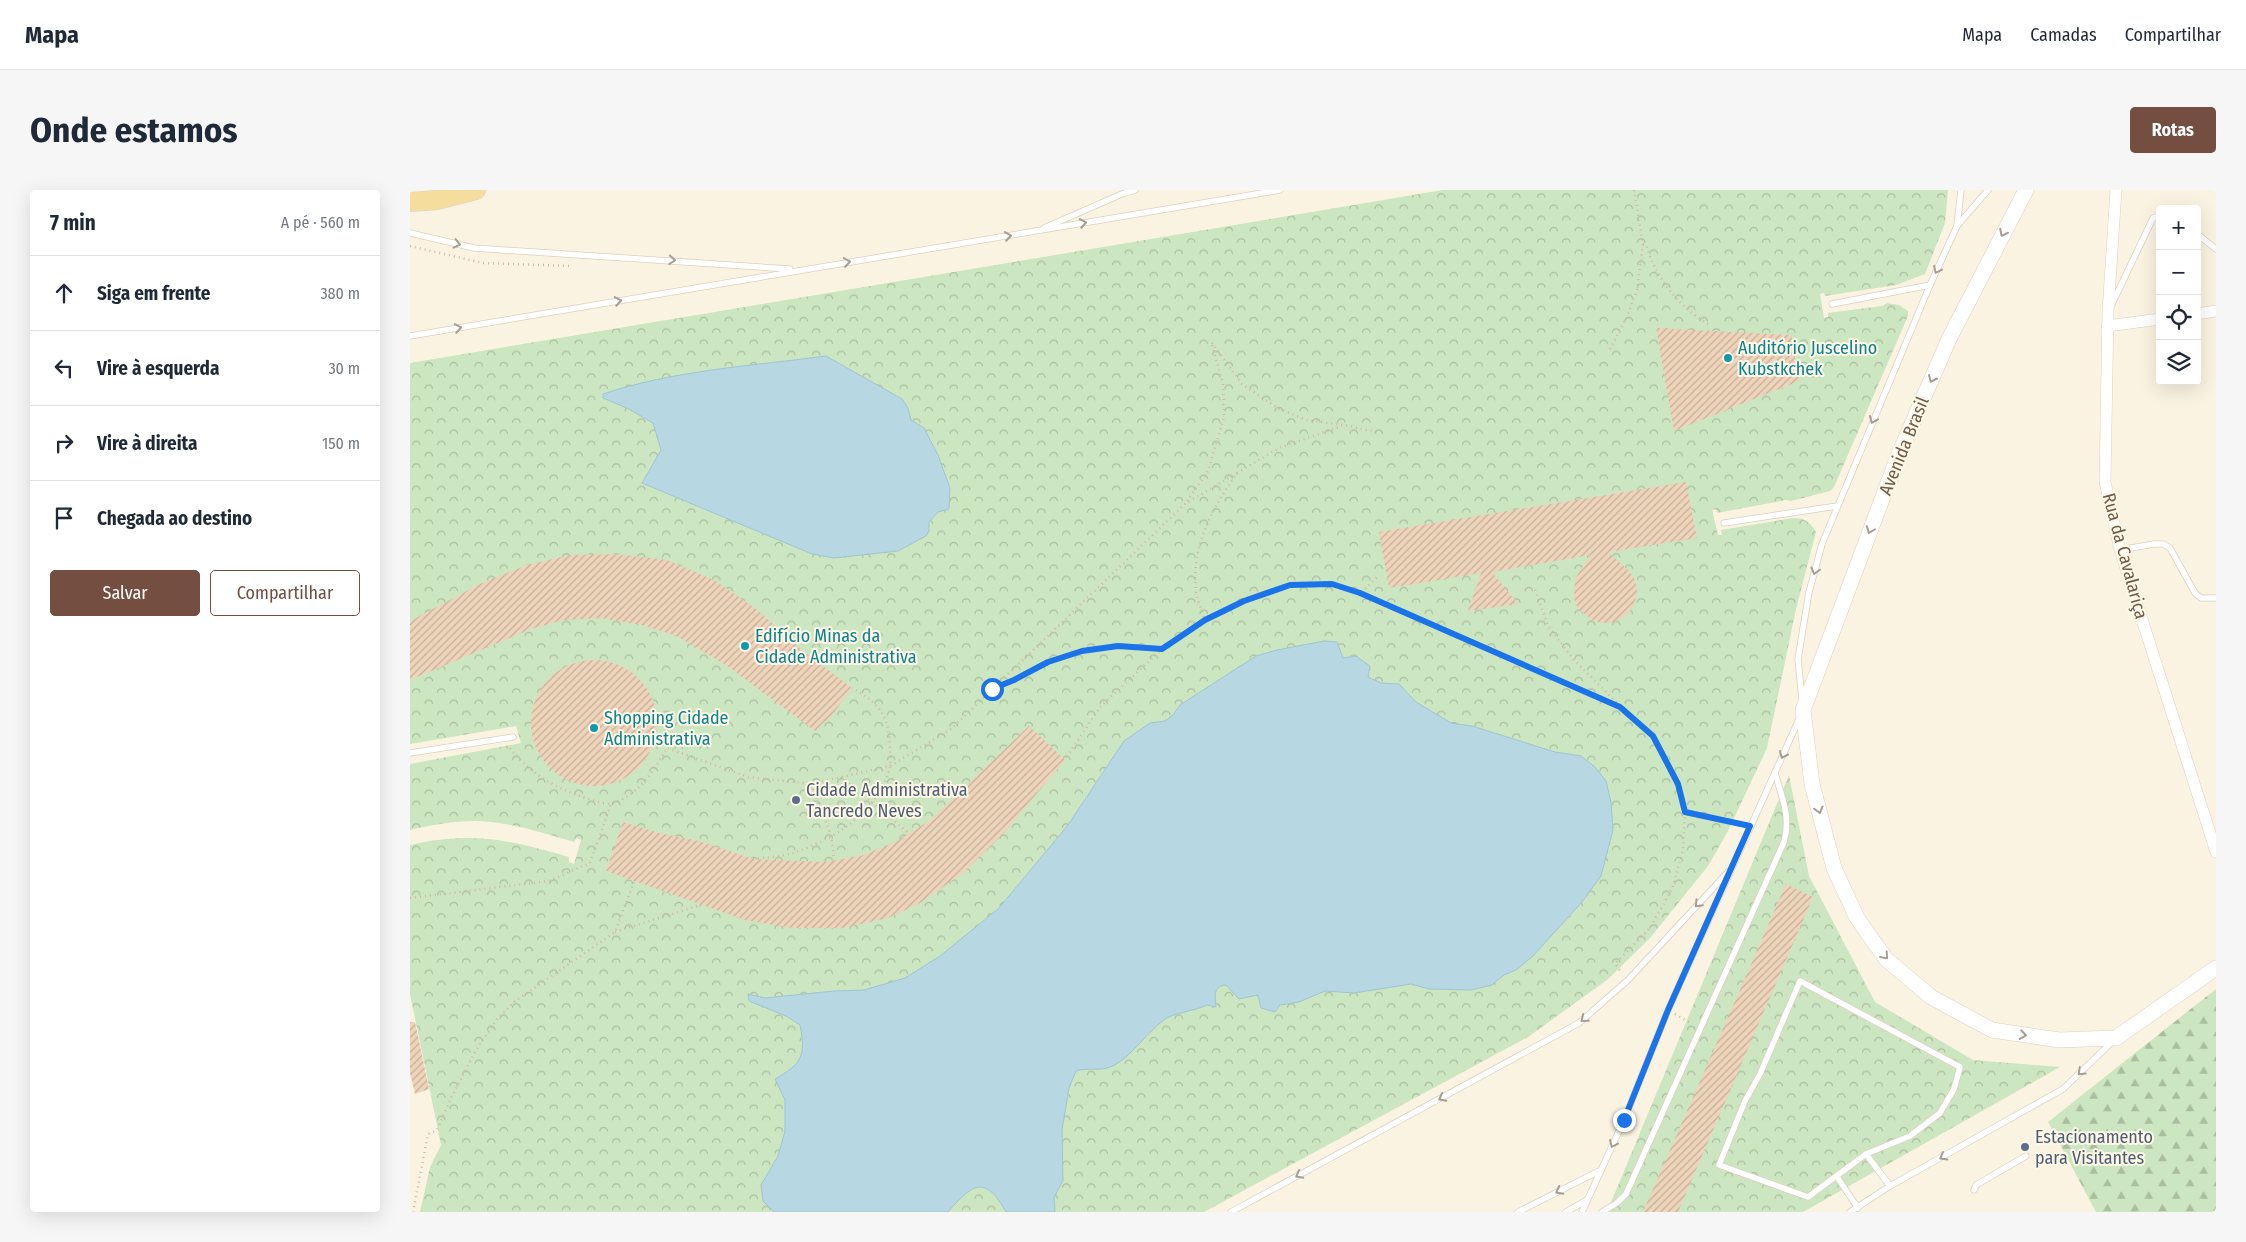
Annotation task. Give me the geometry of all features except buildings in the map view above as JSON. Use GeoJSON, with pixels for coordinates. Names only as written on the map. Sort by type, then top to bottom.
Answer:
{"type":"FeatureCollection","features":[{"type":"Feature","properties":{"kind":"main road"},"geometry":{"type":"LineString","coordinates":[[410,202],[437,200],[476,190]]}},
{"type":"Feature","properties":{"kind":"street","name":"Avenida Brasil"},"geometry":{"type":"LineString","coordinates":[[1803,710],[1899,454],[1950,339],[2026,190]]}},
{"type":"Feature","properties":{"kind":"street","name":"Rua da Cavalariça"},"geometry":{"type":"LineString","coordinates":[[2116,190],[2107,326],[2105,482],[2120,550],[2216,852]]}},
{"type":"Feature","properties":{"kind":"street"},"geometry":{"type":"LineString","coordinates":[[2201,313],[2216,311]]}},
{"type":"Feature","properties":{"kind":"street"},"geometry":{"type":"LineString","coordinates":[[2107,326],[2156,320]]}},
{"type":"Feature","properties":{"kind":"street"},"geometry":{"type":"LineString","coordinates":[[1803,710],[1812,784],[1834,868],[1857,918],[1886,959],[1931,997],[1992,1030],[2059,1040],[2116,1038],[2216,968]]}},
{"type":"Feature","properties":{"kind":"lane"},"geometry":{"type":"LineString","coordinates":[[1035,232],[1135,190]]}},
{"type":"Feature","properties":{"kind":"lane"},"geometry":{"type":"LineString","coordinates":[[410,336],[1280,190]]}},
{"type":"Feature","properties":{"kind":"lane"},"geometry":{"type":"LineString","coordinates":[[1957,226],[1961,190]]}},
{"type":"Feature","properties":{"kind":"lane"},"geometry":{"type":"LineString","coordinates":[[1582,1212],[1624,1120],[1668,1010],[1803,710],[1798,659],[1809,592],[1822,544],[1837,506],[1930,285],[1957,226],[1988,190]]}},
{"type":"Feature","properties":{"kind":"lane"},"geometry":{"type":"LineString","coordinates":[[2108,312],[2156,217]]}},
{"type":"Feature","properties":{"kind":"lane"},"geometry":{"type":"LineString","coordinates":[[410,233],[474,248],[799,270]]}},
{"type":"Feature","properties":{"kind":"lane"},"geometry":{"type":"LineString","coordinates":[[2201,237],[2216,249]]}},
{"type":"Feature","properties":{"kind":"lane"},"geometry":{"type":"LineString","coordinates":[[1832,304],[1930,285]]}},
{"type":"Feature","properties":{"kind":"lane"},"geometry":{"type":"LineString","coordinates":[[1724,523],[1837,506]]}},
{"type":"Feature","properties":{"kind":"lane"},"geometry":{"type":"LineString","coordinates":[[2120,550],[2163,544],[2170,548],[2195,593],[2201,598],[2216,598]]}},
{"type":"Feature","properties":{"kind":"lane"},"geometry":{"type":"LineString","coordinates":[[410,753],[513,737]]}},
{"type":"Feature","properties":{"kind":"lane"},"geometry":{"type":"LineString","coordinates":[[1602,1212],[1626,1194],[1784,842],[1788,828],[1787,817],[1775,772]]}},
{"type":"Feature","properties":{"kind":"lane"},"geometry":{"type":"LineString","coordinates":[[1230,1212],[1579,1023],[1628,980],[1731,868]]}},
{"type":"Feature","properties":{"kind":"lane"},"geometry":{"type":"LineString","coordinates":[[1800,981],[1960,1067],[1954,1089],[1940,1113],[1910,1136],[1866,1154],[1808,1197],[1719,1165],[1745,1101],[1760,1074],[1800,981]]}},
{"type":"Feature","properties":{"kind":"lane"},"geometry":{"type":"LineString","coordinates":[[1850,1212],[1890,1186],[2063,1089],[2116,1038]]}},
{"type":"Feature","properties":{"kind":"lane"},"geometry":{"type":"LineString","coordinates":[[1866,1154],[1890,1186]]}},
{"type":"Feature","properties":{"kind":"lane"},"geometry":{"type":"LineString","coordinates":[[1974,1190],[1976,1185],[2026,1156]]}},
{"type":"Feature","properties":{"kind":"lane"},"geometry":{"type":"LineString","coordinates":[[1518,1212],[1600,1170]]}},
{"type":"Feature","properties":{"kind":"lane"},"geometry":{"type":"LineString","coordinates":[[1837,1177],[1858,1208]]}},
{"type":"Feature","properties":{"kind":"lane"},"geometry":{"type":"LineString","coordinates":[[1566,1212],[1587,1200]]}},
{"type":"Feature","properties":{"kind":"path"},"geometry":{"type":"LineString","coordinates":[[1610,349],[1627,317],[1637,290],[1643,244],[1634,190]]}},
{"type":"Feature","properties":{"kind":"path"},"geometry":{"type":"LineString","coordinates":[[1643,244],[1646,244],[1659,277],[1692,314],[1708,324]]}},
{"type":"Feature","properties":{"kind":"path"},"geometry":{"type":"LineString","coordinates":[[503,738],[519,759],[562,791],[611,804],[633,794],[657,765],[667,748],[748,777],[811,784],[890,766],[950,730],[1186,503],[1208,471],[1224,417],[1223,384],[1212,343],[1242,384],[1279,409],[1306,420],[1345,425],[1380,433]]}},
{"type":"Feature","properties":{"kind":"path"},"geometry":{"type":"LineString","coordinates":[[1186,503],[1279,448],[1345,425]]}},
{"type":"Feature","properties":{"kind":"path"},"geometry":{"type":"LineString","coordinates":[[1205,620],[1196,592],[1196,561],[1203,535],[1214,507],[1237,473]]}},
{"type":"Feature","properties":{"kind":"path"},"geometry":{"type":"LineString","coordinates":[[1360,593],[1376,577]]}},
{"type":"Feature","properties":{"kind":"path"},"geometry":{"type":"LineString","coordinates":[[1065,760],[1100,707],[1162,649],[1205,620],[1244,601],[1290,585],[1332,584],[1360,593],[1620,707]]}},
{"type":"Feature","properties":{"kind":"path"},"geometry":{"type":"LineString","coordinates":[[1535,590],[1548,626],[1574,660],[1620,707],[1653,736],[1678,784],[1685,812],[1683,850],[1672,889],[1650,928],[1615,964],[1628,980]]}},
{"type":"Feature","properties":{"kind":"path"},"geometry":{"type":"LineString","coordinates":[[992,689],[1048,662],[1082,651],[1118,646],[1162,649]]}},
{"type":"Feature","properties":{"kind":"path"},"geometry":{"type":"LineString","coordinates":[[753,859],[789,854],[831,835],[853,822],[872,803],[890,766],[887,721],[877,705],[852,688]]}},
{"type":"Feature","properties":{"kind":"path"},"geometry":{"type":"LineString","coordinates":[[841,777],[909,833]]}},
{"type":"Feature","properties":{"kind":"path"},"geometry":{"type":"LineString","coordinates":[[811,784],[831,835],[834,860]]}},
{"type":"Feature","properties":{"kind":"path"},"geometry":{"type":"LineString","coordinates":[[410,898],[549,881],[582,868],[590,863],[611,804]]}},
{"type":"Feature","properties":{"kind":"path"},"geometry":{"type":"LineString","coordinates":[[1685,812],[1750,826]]}},
{"type":"Feature","properties":{"kind":"path"},"geometry":{"type":"LineString","coordinates":[[615,932],[634,882]]}},
{"type":"Feature","properties":{"kind":"path"},"geometry":{"type":"LineString","coordinates":[[413,1212],[428,1134],[437,1130],[475,1052],[497,1019],[514,1002],[615,932],[700,905]]}},
{"type":"Feature","properties":{"kind":"path"},"geometry":{"type":"LineString","coordinates":[[1668,1010],[1700,1029]]}},
{"type":"Feature","properties":{"kind":"green space"},"geometry":{"type":"Polygon","coordinates":[[[1443,190],[1948,190],[1945,223],[1925,274],[1896,285],[1825,296],[1824,293],[1820,294],[1824,318],[1828,317],[1828,313],[1882,306],[1887,303],[1899,305],[1908,311],[1908,316],[1834,487],[1830,491],[1791,501],[1786,500],[1717,513],[1716,509],[1712,510],[1718,535],[1722,535],[1721,530],[1793,518],[1807,521],[1816,532],[1796,609],[1767,748],[1728,831],[1708,866],[1650,938],[1607,980],[1528,1037],[1204,1212],[420,1212],[430,1167],[441,1145],[410,994],[410,845],[453,839],[491,839],[569,857],[569,862],[574,864],[581,840],[576,838],[574,842],[501,823],[481,821],[451,823],[410,830],[410,764],[521,743],[516,726],[410,744],[410,363],[1443,190]]]}},
{"type":"Feature","properties":{"kind":"green space"},"geometry":{"type":"Polygon","coordinates":[[[1789,775],[1809,876],[1875,1002],[1973,1060],[2060,1067],[1803,1212],[1607,1212],[1789,775]]]}},
{"type":"Feature","properties":{"kind":"green space"},"geometry":{"type":"Polygon","coordinates":[[[2216,989],[2216,1212],[2096,1212],[2048,1122],[2216,989]]]}},
{"type":"Feature","properties":{"kind":"water"},"geometry":{"type":"Polygon","coordinates":[[[826,356],[902,399],[908,408],[911,420],[924,428],[938,455],[950,488],[949,509],[938,512],[929,522],[929,531],[926,536],[898,551],[834,558],[812,554],[642,483],[661,450],[653,423],[627,408],[603,398],[603,394],[658,379],[826,356]]]}},
{"type":"Feature","properties":{"kind":"water"},"geometry":{"type":"Polygon","coordinates":[[[1324,641],[1337,642],[1343,658],[1356,656],[1370,666],[1368,677],[1381,683],[1399,684],[1416,702],[1451,723],[1472,726],[1555,752],[1581,756],[1595,767],[1606,781],[1611,802],[1613,830],[1601,876],[1582,902],[1533,956],[1516,970],[1504,975],[1492,985],[1471,990],[1429,989],[1411,984],[1354,993],[1325,991],[1299,1002],[1280,1005],[1275,1012],[1261,1008],[1258,995],[1239,999],[1226,985],[1219,987],[1216,992],[1216,1007],[1207,1005],[1168,1018],[1158,1025],[1126,1057],[1113,1066],[1103,1069],[1076,1071],[1069,1088],[1062,1130],[1063,1180],[1054,1198],[1055,1212],[1006,1212],[991,1192],[985,1188],[978,1187],[964,1195],[948,1212],[774,1212],[763,1201],[761,1185],[778,1156],[785,1131],[785,1100],[775,1079],[791,1069],[800,1058],[802,1036],[800,1025],[786,1016],[749,1001],[748,994],[765,998],[864,990],[905,978],[940,956],[998,909],[1068,825],[1124,741],[1150,723],[1165,721],[1173,715],[1180,705],[1256,656],[1324,641]]]}},
{"type":"Feature","properties":{"kind":"place","name":"Auditório Juscelino Kubstkchek"},"geometry":{"type":"Point","coordinates":[1728,358]}},
{"type":"Feature","properties":{"kind":"place","name":"Edifício Minas da Cidade Administrativa"},"geometry":{"type":"Point","coordinates":[745,646]}},
{"type":"Feature","properties":{"kind":"place","name":"Shopping Cidade Administrativa"},"geometry":{"type":"Point","coordinates":[594,728]}},
{"type":"Feature","properties":{"kind":"place","name":"Cidade Administrativa Tancredo Neves"},"geometry":{"type":"Point","coordinates":[796,800]}},
{"type":"Feature","properties":{"kind":"place","name":"Estacionamento para Visitantes"},"geometry":{"type":"Point","coordinates":[2025,1147]}},
{"type":"Feature","properties":{"kind":"route"},"geometry":{"type":"LineString","coordinates":[[992,689],[1048,662],[1082,651],[1118,646],[1162,649],[1205,620],[1244,601],[1290,585],[1332,584],[1360,593],[1560,679],[1620,707],[1653,736],[1678,784],[1685,812],[1750,826],[1668,1010],[1624,1120]]}}]}
